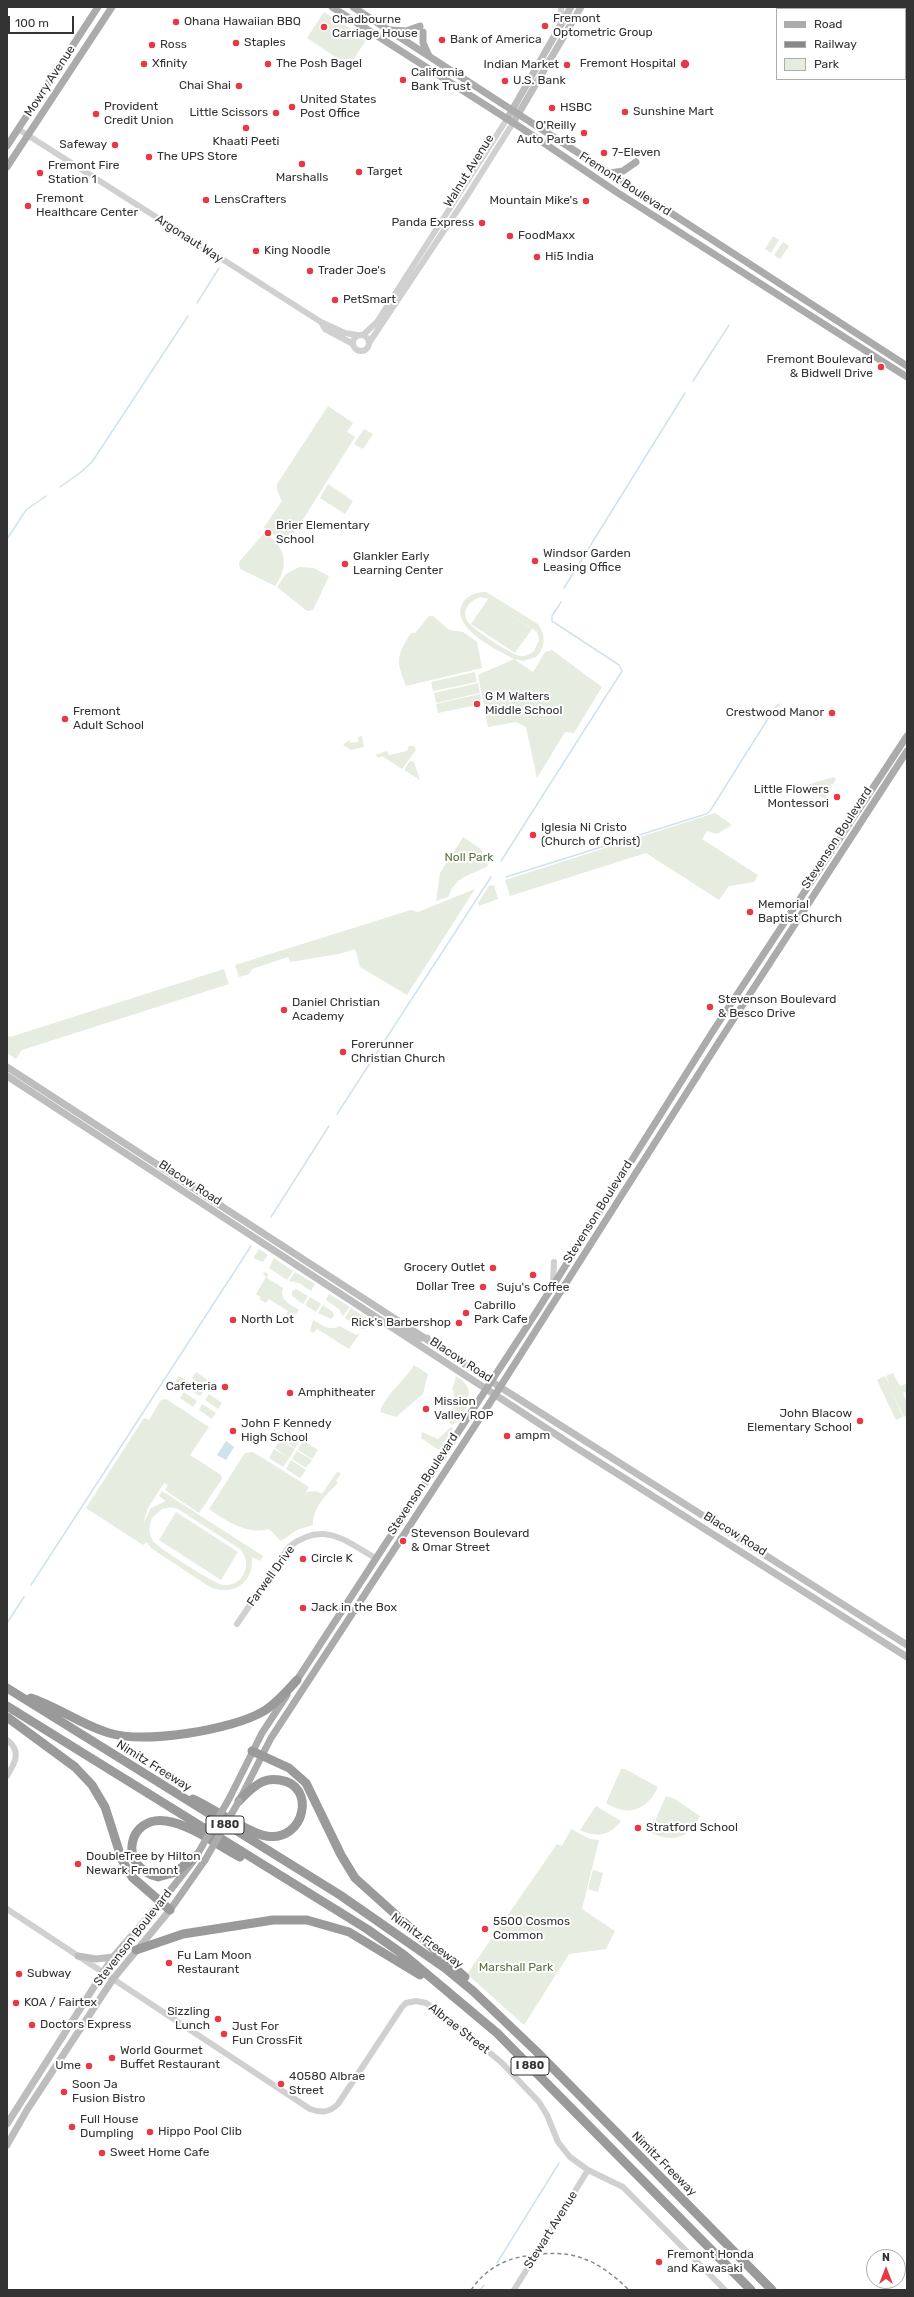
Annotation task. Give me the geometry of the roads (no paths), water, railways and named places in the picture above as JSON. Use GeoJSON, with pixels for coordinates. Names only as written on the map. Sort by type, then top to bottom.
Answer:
{"type":"FeatureCollection","features":[{"type":"Feature","properties":{"kind":"highway"},"geometry":{"type":"LineString","coordinates":[[11,1690],[38,1700],[109,1733],[123,1736],[150,1738],[224,1725],[249,1718],[278,1700],[297,1680]]}},
{"type":"Feature","properties":{"kind":"highway","name":"Nimitz Freeway"},"geometry":{"type":"LineString","coordinates":[[11,1690],[351,1903],[433,1960],[473,1991],[536,2051],[772,2290]]}},
{"type":"Feature","properties":{"kind":"highway","name":"Nimitz Freeway"},"geometry":{"type":"LineString","coordinates":[[7,1706],[373,1933],[404,1955],[497,2033],[751,2290]]}},
{"type":"Feature","properties":{"kind":"highway"},"geometry":{"type":"LineString","coordinates":[[7,1717],[74,1767],[92,1785],[105,1807],[126,1869],[138,1884],[170,1910]]}},
{"type":"Feature","properties":{"kind":"highway"},"geometry":{"type":"LineString","coordinates":[[252,1751],[289,1768],[306,1783],[341,1855],[355,1878],[467,1979],[473,1991]]}},
{"type":"Feature","properties":{"kind":"highway"},"geometry":{"type":"LineString","coordinates":[[161,1785],[209,1806],[266,1836],[285,1834],[294,1828],[300,1820],[302,1800],[298,1791],[284,1781],[272,1779],[263,1781],[235,1799]]}},
{"type":"Feature","properties":{"kind":"highway"},"geometry":{"type":"LineString","coordinates":[[201,1857],[176,1872],[158,1877],[139,1869],[134,1860],[132,1842],[136,1832],[144,1825],[164,1820],[186,1827],[233,1853],[280,1875]]}},
{"type":"Feature","properties":{"kind":"highway"},"geometry":{"type":"LineString","coordinates":[[136,1950],[183,1934],[273,1920],[307,1920],[336,1926],[356,1936],[450,1994]]}},
{"type":"Feature","properties":{"kind":"highway","name":"I 880"},"geometry":{"type":"LineString","coordinates":[[433,1960],[434,1966],[482,2006],[522,2044],[765,2290]]}},
{"type":"Feature","properties":{"kind":"main road","name":"Mowry Avenue"},"geometry":{"type":"LineString","coordinates":[[7,146],[98,7]]}},
{"type":"Feature","properties":{"kind":"main road","name":"Mowry Avenue"},"geometry":{"type":"LineString","coordinates":[[7,167],[112,7]]}},
{"type":"Feature","properties":{"kind":"main road","name":"Fremont Boulevard"},"geometry":{"type":"LineString","coordinates":[[332,7],[510,121],[618,193],[907,377]]}},
{"type":"Feature","properties":{"kind":"main road","name":"Fremont Boulevard"},"geometry":{"type":"LineString","coordinates":[[353,7],[907,366]]}},
{"type":"Feature","properties":{"kind":"main road","name":"Walnut Avenue"},"geometry":{"type":"LineString","coordinates":[[516,112],[571,7]]}},
{"type":"Feature","properties":{"kind":"main road","name":"Walnut Avenue"},"geometry":{"type":"LineString","coordinates":[[510,121],[581,7]]}},
{"type":"Feature","properties":{"kind":"main road"},"geometry":{"type":"LineString","coordinates":[[388,30],[406,31],[421,29],[423,43],[429,56]]}},
{"type":"Feature","properties":{"kind":"main road"},"geometry":{"type":"LineString","coordinates":[[610,173],[622,171],[636,162]]}},
{"type":"Feature","properties":{"kind":"main road","name":"Stevenson Boulevard"},"geometry":{"type":"LineString","coordinates":[[235,1799],[252,1751],[375,1558],[486,1389],[716,1026],[907,736]]}},
{"type":"Feature","properties":{"kind":"main road","name":"Stevenson Boulevard"},"geometry":{"type":"LineString","coordinates":[[7,2145],[27,2110],[113,1978],[170,1910],[262,1755],[384,1563],[495,1395],[722,1037],[907,751]]}},
{"type":"Feature","properties":{"kind":"main road","name":"Blacow Road"},"geometry":{"type":"LineString","coordinates":[[7,1067],[427,1338],[491,1381],[907,1645]]}},
{"type":"Feature","properties":{"kind":"main road","name":"Blacow Road"},"geometry":{"type":"LineString","coordinates":[[7,1076],[495,1395],[907,1657]]}},
{"type":"Feature","properties":{"kind":"main road"},"geometry":{"type":"LineString","coordinates":[[390,1327],[402,1330],[416,1338],[427,1338]]}},
{"type":"Feature","properties":{"kind":"main road","name":"Stevenson Boulevard"},"geometry":{"type":"LineString","coordinates":[[7,2124],[113,1957],[201,1857]]}},
{"type":"Feature","properties":{"kind":"main road"},"geometry":{"type":"LineString","coordinates":[[78,1956],[96,1959],[113,1957]]}},
{"type":"Feature","properties":{"kind":"street"},"geometry":{"type":"LineString","coordinates":[[561,7],[561,24]]}},
{"type":"Feature","properties":{"kind":"street","name":"Walnut Avenue"},"geometry":{"type":"LineString","coordinates":[[360,335],[377,322],[510,121]]}},
{"type":"Feature","properties":{"kind":"street","name":"Walnut Avenue"},"geometry":{"type":"LineString","coordinates":[[368,343],[467,196],[510,121]]}},
{"type":"Feature","properties":{"kind":"street","name":"Argonaut Way"},"geometry":{"type":"LineString","coordinates":[[18,129],[321,322],[345,333],[360,335]]}},
{"type":"Feature","properties":{"kind":"street"},"geometry":{"type":"LineString","coordinates":[[400,297],[399,293],[407,280],[406,277]]}},
{"type":"Feature","properties":{"kind":"street","name":"Argonaut Way"},"geometry":{"type":"LineString","coordinates":[[321,322],[325,329],[353,344]]}},
{"type":"Feature","properties":{"kind":"street"},"geometry":{"type":"LineString","coordinates":[[360,335],[368,343],[366,348],[362,351],[356,350],[353,344],[353,339],[360,335]]}},
{"type":"Feature","properties":{"kind":"street"},"geometry":{"type":"LineString","coordinates":[[553,1283],[554,1262]]}},
{"type":"Feature","properties":{"kind":"street","name":"Farwell Drive"},"geometry":{"type":"LineString","coordinates":[[237,1624],[289,1547],[300,1538],[312,1534],[328,1534],[345,1539],[375,1558]]}},
{"type":"Feature","properties":{"kind":"street"},"geometry":{"type":"LineString","coordinates":[[7,1740],[14,1747],[16,1754],[16,1761],[7,1776]]}},
{"type":"Feature","properties":{"kind":"street"},"geometry":{"type":"LineString","coordinates":[[7,1909],[113,1978]]}},
{"type":"Feature","properties":{"kind":"street","name":"Albrae Street"},"geometry":{"type":"LineString","coordinates":[[113,1978],[310,2109],[318,2112],[331,2110],[338,2104],[402,2007],[406,2003],[416,2001],[426,2003],[471,2037],[530,2091],[544,2108],[553,2131],[564,2150],[588,2170],[623,2187],[725,2290]]}},
{"type":"Feature","properties":{"kind":"street","name":"Stewart Avenue"},"geometry":{"type":"LineString","coordinates":[[514,2290],[588,2170]]}},
{"type":"Feature","properties":{"kind":"water"},"geometry":{"type":"Polygon","coordinates":[[[226,1441],[234,1447],[226,1460],[217,1455],[226,1441]]]}},
{"type":"Feature","properties":{"kind":"waterway"},"geometry":{"type":"LineString","coordinates":[[197,303],[219,268]]}},
{"type":"Feature","properties":{"kind":"waterway"},"geometry":{"type":"LineString","coordinates":[[60,487],[92,462],[188,316]]}},
{"type":"Feature","properties":{"kind":"waterway"},"geometry":{"type":"LineString","coordinates":[[693,381],[729,325]]}},
{"type":"Feature","properties":{"kind":"waterway"},"geometry":{"type":"LineString","coordinates":[[564,588],[685,393]]}},
{"type":"Feature","properties":{"kind":"waterway"},"geometry":{"type":"LineString","coordinates":[[7,539],[26,510],[46,496]]}},
{"type":"Feature","properties":{"kind":"waterway"},"geometry":{"type":"LineString","coordinates":[[501,861],[622,671],[619,665],[552,621],[552,616],[561,602]]}},
{"type":"Feature","properties":{"kind":"waterway"},"geometry":{"type":"LineString","coordinates":[[506,877],[706,814],[710,811],[774,709],[779,704]]}},
{"type":"Feature","properties":{"kind":"waterway"},"geometry":{"type":"LineString","coordinates":[[337,1114],[491,877]]}},
{"type":"Feature","properties":{"kind":"waterway"},"geometry":{"type":"LineString","coordinates":[[271,1217],[329,1126]]}},
{"type":"Feature","properties":{"kind":"waterway"},"geometry":{"type":"LineString","coordinates":[[31,1585],[251,1246]]}},
{"type":"Feature","properties":{"kind":"waterway"},"geometry":{"type":"LineString","coordinates":[[7,1623],[24,1597]]}},
{"type":"Feature","properties":{"kind":"waterway"},"geometry":{"type":"LineString","coordinates":[[497,2263],[559,2163]]}},
{"type":"Feature","properties":{"kind":"waterway"},"geometry":{"type":"LineString","coordinates":[[480,2290],[484,2285]]}},
{"type":"Feature","properties":{"kind":"railway"},"geometry":{"type":"LineString","coordinates":[[471,2290],[482,2277],[502,2263],[526,2256],[556,2253],[582,2258],[594,2263],[617,2279],[629,2290]]}},
{"type":"Feature","properties":{"kind":"place","name":"Ohana Hawaiian BBQ"},"geometry":{"type":"Point","coordinates":[176,22]}},
{"type":"Feature","properties":{"kind":"place","name":"Fremont Optometric Group"},"geometry":{"type":"Point","coordinates":[545,26]}},
{"type":"Feature","properties":{"kind":"place","name":"Chadbourne Carriage House"},"geometry":{"type":"Point","coordinates":[324,27]}},
{"type":"Feature","properties":{"kind":"place","name":"Bank of America"},"geometry":{"type":"Point","coordinates":[442,40]}},
{"type":"Feature","properties":{"kind":"place","name":"Staples"},"geometry":{"type":"Point","coordinates":[236,43]}},
{"type":"Feature","properties":{"kind":"place","name":"Ross"},"geometry":{"type":"Point","coordinates":[152,45]}},
{"type":"Feature","properties":{"kind":"place","name":"Xfinity"},"geometry":{"type":"Point","coordinates":[144,64]}},
{"type":"Feature","properties":{"kind":"place","name":"The Posh Bagel"},"geometry":{"type":"Point","coordinates":[268,64]}},
{"type":"Feature","properties":{"kind":"place","name":"Fremont Hospital"},"geometry":{"type":"Point","coordinates":[685,64]}},
{"type":"Feature","properties":{"kind":"place","name":"Indian Market"},"geometry":{"type":"Point","coordinates":[567,65]}},
{"type":"Feature","properties":{"kind":"place","name":"California Bank Trust"},"geometry":{"type":"Point","coordinates":[403,80]}},
{"type":"Feature","properties":{"kind":"place","name":"U.S. Bank"},"geometry":{"type":"Point","coordinates":[505,81]}},
{"type":"Feature","properties":{"kind":"place","name":"Chai Shai"},"geometry":{"type":"Point","coordinates":[239,86]}},
{"type":"Feature","properties":{"kind":"place","name":"United States Post Office"},"geometry":{"type":"Point","coordinates":[292,107]}},
{"type":"Feature","properties":{"kind":"place","name":"HSBC"},"geometry":{"type":"Point","coordinates":[552,108]}},
{"type":"Feature","properties":{"kind":"place","name":"Sunshine Mart"},"geometry":{"type":"Point","coordinates":[625,112]}},
{"type":"Feature","properties":{"kind":"place","name":"Little Scissors"},"geometry":{"type":"Point","coordinates":[276,113]}},
{"type":"Feature","properties":{"kind":"place","name":"Provident Credit Union"},"geometry":{"type":"Point","coordinates":[96,114]}},
{"type":"Feature","properties":{"kind":"place","name":"Khaati Peeti"},"geometry":{"type":"Point","coordinates":[246,128]}},
{"type":"Feature","properties":{"kind":"place","name":"O'Reilly Auto Parts"},"geometry":{"type":"Point","coordinates":[584,133]}},
{"type":"Feature","properties":{"kind":"place","name":"Safeway"},"geometry":{"type":"Point","coordinates":[115,145]}},
{"type":"Feature","properties":{"kind":"place","name":"7-Eleven"},"geometry":{"type":"Point","coordinates":[604,153]}},
{"type":"Feature","properties":{"kind":"place","name":"The UPS Store"},"geometry":{"type":"Point","coordinates":[149,157]}},
{"type":"Feature","properties":{"kind":"place","name":"Marshalls"},"geometry":{"type":"Point","coordinates":[302,164]}},
{"type":"Feature","properties":{"kind":"place","name":"Target"},"geometry":{"type":"Point","coordinates":[359,172]}},
{"type":"Feature","properties":{"kind":"place","name":"Fremont Fire Station 1"},"geometry":{"type":"Point","coordinates":[40,173]}},
{"type":"Feature","properties":{"kind":"place","name":"LensCrafters"},"geometry":{"type":"Point","coordinates":[206,200]}},
{"type":"Feature","properties":{"kind":"place","name":"Mountain Mike's"},"geometry":{"type":"Point","coordinates":[586,201]}},
{"type":"Feature","properties":{"kind":"place","name":"Fremont Healthcare Center"},"geometry":{"type":"Point","coordinates":[28,206]}},
{"type":"Feature","properties":{"kind":"place","name":"Panda Express"},"geometry":{"type":"Point","coordinates":[482,223]}},
{"type":"Feature","properties":{"kind":"place","name":"FoodMaxx"},"geometry":{"type":"Point","coordinates":[510,236]}},
{"type":"Feature","properties":{"kind":"place","name":"King Noodle"},"geometry":{"type":"Point","coordinates":[256,251]}},
{"type":"Feature","properties":{"kind":"place","name":"Hi5 India"},"geometry":{"type":"Point","coordinates":[537,257]}},
{"type":"Feature","properties":{"kind":"place","name":"Trader Joe's"},"geometry":{"type":"Point","coordinates":[310,271]}},
{"type":"Feature","properties":{"kind":"place","name":"PetSmart"},"geometry":{"type":"Point","coordinates":[335,300]}},
{"type":"Feature","properties":{"kind":"place","name":"Fremont Boulevard & Bidwell Drive"},"geometry":{"type":"Point","coordinates":[881,367]}},
{"type":"Feature","properties":{"kind":"place","name":"Brier Elementary School"},"geometry":{"type":"Point","coordinates":[268,533]}},
{"type":"Feature","properties":{"kind":"place","name":"Windsor Garden Leasing Office"},"geometry":{"type":"Point","coordinates":[535,561]}},
{"type":"Feature","properties":{"kind":"place","name":"Glankler Early Learning Center"},"geometry":{"type":"Point","coordinates":[345,564]}},
{"type":"Feature","properties":{"kind":"place","name":"G M Walters Middle School"},"geometry":{"type":"Point","coordinates":[477,704]}},
{"type":"Feature","properties":{"kind":"place","name":"Crestwood Manor"},"geometry":{"type":"Point","coordinates":[832,713]}},
{"type":"Feature","properties":{"kind":"place","name":"Fremont Adult School"},"geometry":{"type":"Point","coordinates":[65,719]}},
{"type":"Feature","properties":{"kind":"place","name":"Little Flowers Montessori"},"geometry":{"type":"Point","coordinates":[837,797]}},
{"type":"Feature","properties":{"kind":"place","name":"Iglesia Ni Cristo (Church of Christ)"},"geometry":{"type":"Point","coordinates":[533,835]}},
{"type":"Feature","properties":{"kind":"place","name":"Memorial Baptist Church"},"geometry":{"type":"Point","coordinates":[750,912]}},
{"type":"Feature","properties":{"kind":"place","name":"Stevenson Boulevard & Besco Drive"},"geometry":{"type":"Point","coordinates":[710,1007]}},
{"type":"Feature","properties":{"kind":"place","name":"Daniel Christian Academy"},"geometry":{"type":"Point","coordinates":[284,1010]}},
{"type":"Feature","properties":{"kind":"place","name":"Forerunner Christian Church"},"geometry":{"type":"Point","coordinates":[343,1052]}},
{"type":"Feature","properties":{"kind":"place","name":"Grocery Outlet"},"geometry":{"type":"Point","coordinates":[493,1268]}},
{"type":"Feature","properties":{"kind":"place","name":"Suju's Coffee"},"geometry":{"type":"Point","coordinates":[533,1275]}},
{"type":"Feature","properties":{"kind":"place","name":"Dollar Tree"},"geometry":{"type":"Point","coordinates":[483,1287]}},
{"type":"Feature","properties":{"kind":"place","name":"Cabrillo Park Cafe"},"geometry":{"type":"Point","coordinates":[466,1313]}},
{"type":"Feature","properties":{"kind":"place","name":"North Lot"},"geometry":{"type":"Point","coordinates":[233,1320]}},
{"type":"Feature","properties":{"kind":"place","name":"Rick's Barbershop"},"geometry":{"type":"Point","coordinates":[459,1323]}},
{"type":"Feature","properties":{"kind":"place","name":"Cafeteria"},"geometry":{"type":"Point","coordinates":[225,1387]}},
{"type":"Feature","properties":{"kind":"place","name":"Amphitheater"},"geometry":{"type":"Point","coordinates":[290,1393]}},
{"type":"Feature","properties":{"kind":"place","name":"Mission Valley ROP"},"geometry":{"type":"Point","coordinates":[426,1409]}},
{"type":"Feature","properties":{"kind":"place","name":"John Blacow Elementary School"},"geometry":{"type":"Point","coordinates":[860,1421]}},
{"type":"Feature","properties":{"kind":"place","name":"John F Kennedy High School"},"geometry":{"type":"Point","coordinates":[233,1431]}},
{"type":"Feature","properties":{"kind":"place","name":"ampm"},"geometry":{"type":"Point","coordinates":[507,1436]}},
{"type":"Feature","properties":{"kind":"place","name":"Stevenson Boulevard & Omar Street"},"geometry":{"type":"Point","coordinates":[403,1541]}},
{"type":"Feature","properties":{"kind":"place","name":"Circle K"},"geometry":{"type":"Point","coordinates":[303,1559]}},
{"type":"Feature","properties":{"kind":"place","name":"Jack in the Box"},"geometry":{"type":"Point","coordinates":[303,1608]}},
{"type":"Feature","properties":{"kind":"place","name":"Stratford School"},"geometry":{"type":"Point","coordinates":[638,1828]}},
{"type":"Feature","properties":{"kind":"place","name":"DoubleTree by Hilton Newark Fremont"},"geometry":{"type":"Point","coordinates":[78,1864]}},
{"type":"Feature","properties":{"kind":"place","name":"5500 Cosmos Common"},"geometry":{"type":"Point","coordinates":[485,1929]}},
{"type":"Feature","properties":{"kind":"place","name":"Fu Lam Moon Restaurant"},"geometry":{"type":"Point","coordinates":[169,1963]}},
{"type":"Feature","properties":{"kind":"place","name":"Subway"},"geometry":{"type":"Point","coordinates":[19,1974]}},
{"type":"Feature","properties":{"kind":"place","name":"KOA / Fairtex"},"geometry":{"type":"Point","coordinates":[16,2003]}},
{"type":"Feature","properties":{"kind":"place","name":"Sizzling Lunch"},"geometry":{"type":"Point","coordinates":[218,2019]}},
{"type":"Feature","properties":{"kind":"place","name":"Doctors Express"},"geometry":{"type":"Point","coordinates":[32,2025]}},
{"type":"Feature","properties":{"kind":"place","name":"Just For Fun CrossFit"},"geometry":{"type":"Point","coordinates":[224,2034]}},
{"type":"Feature","properties":{"kind":"place","name":"World Gourmet Buffet Restaurant"},"geometry":{"type":"Point","coordinates":[112,2058]}},
{"type":"Feature","properties":{"kind":"place","name":"Ume"},"geometry":{"type":"Point","coordinates":[89,2066]}},
{"type":"Feature","properties":{"kind":"place","name":"40580 Albrae Street"},"geometry":{"type":"Point","coordinates":[281,2084]}},
{"type":"Feature","properties":{"kind":"place","name":"Soon Ja Fusion Bistro"},"geometry":{"type":"Point","coordinates":[64,2092]}},
{"type":"Feature","properties":{"kind":"place","name":"Full House Dumpling"},"geometry":{"type":"Point","coordinates":[72,2127]}},
{"type":"Feature","properties":{"kind":"place","name":"Hippo Pool Clib"},"geometry":{"type":"Point","coordinates":[150,2132]}},
{"type":"Feature","properties":{"kind":"place","name":"Sweet Home Cafe"},"geometry":{"type":"Point","coordinates":[102,2153]}},
{"type":"Feature","properties":{"kind":"place","name":"Fremont Honda and Kawasaki"},"geometry":{"type":"Point","coordinates":[659,2262]}},
{"type":"Feature","properties":{"kind":"park label","name":"Noll Park"},"geometry":{"type":"Point","coordinates":[469,858]}},
{"type":"Feature","properties":{"kind":"park label","name":"Marshall Park"},"geometry":{"type":"Point","coordinates":[516,1968]}}]}
